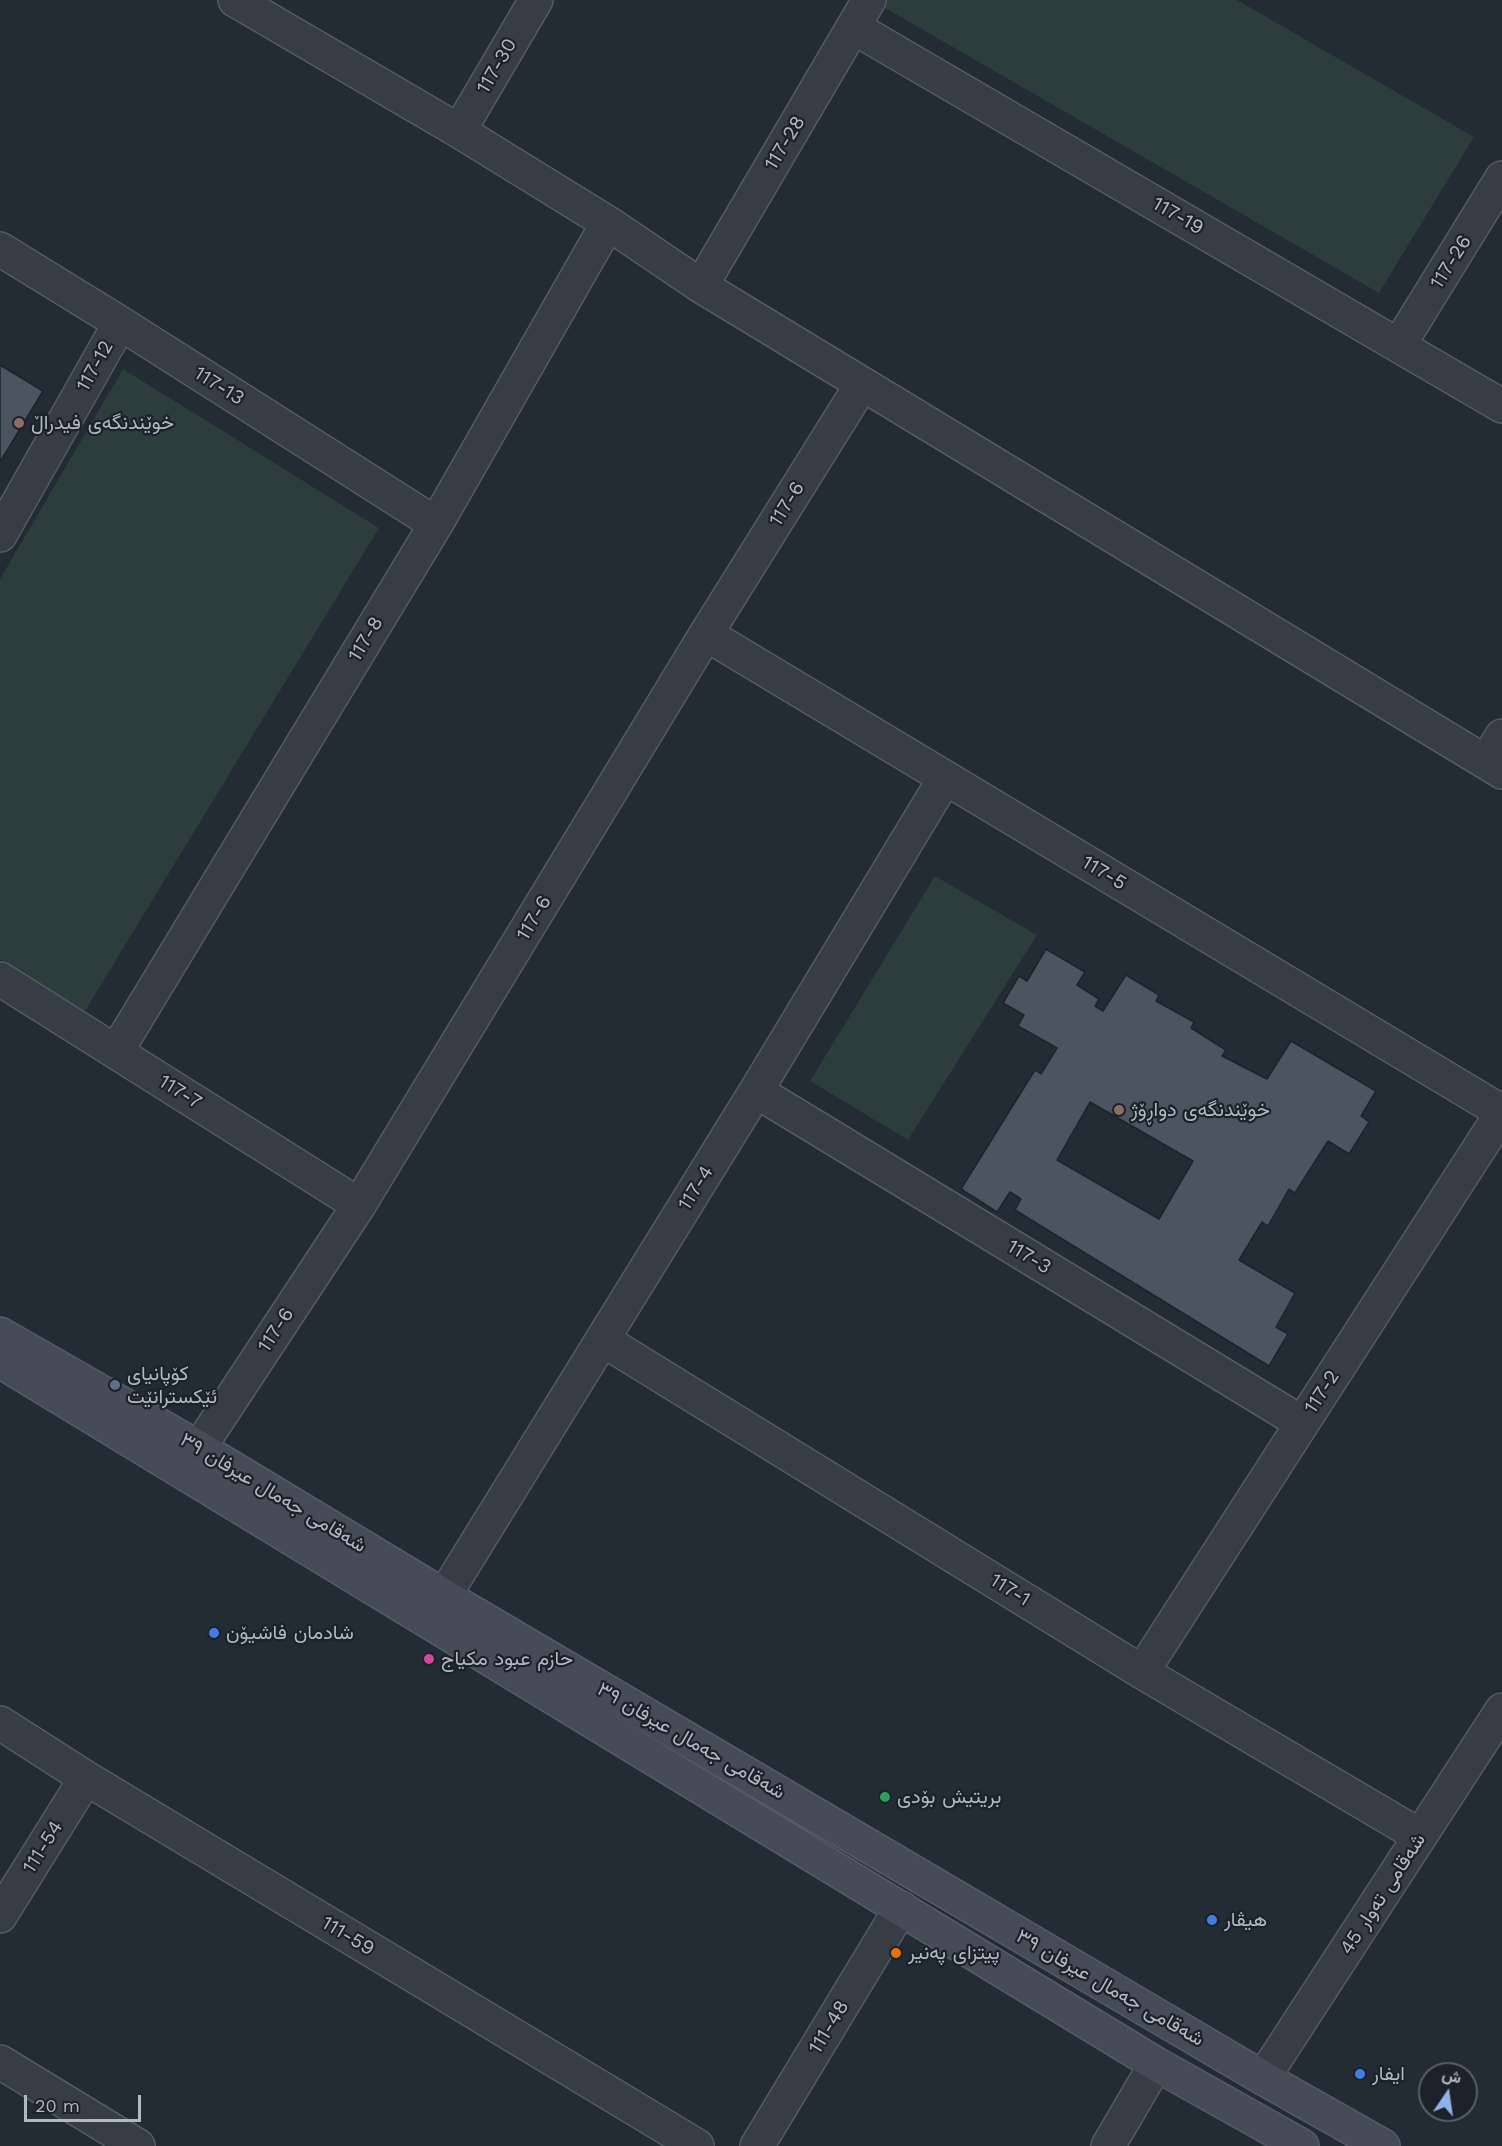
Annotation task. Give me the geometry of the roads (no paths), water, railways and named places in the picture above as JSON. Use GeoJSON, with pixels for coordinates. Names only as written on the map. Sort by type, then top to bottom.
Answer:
{"type":"FeatureCollection","features":[{"type":"Feature","properties":{"kind":"main road","name":"شەقامی جەمال عیرفان ٣٩"},"geometry":{"type":"LineString","coordinates":[[0,1334],[199,1448],[444,1596],[1263,2078],[1383,2146]]}},
{"type":"Feature","properties":{"kind":"main road","name":"شەقامی جەمال عیرفان ٣٩"},"geometry":{"type":"LineString","coordinates":[[0,1361],[1156,2064],[1302,2146]]}},
{"type":"Feature","properties":{"kind":"street"},"geometry":{"type":"LineString","coordinates":[[235,0],[459,131],[608,223],[701,286],[862,384],[1497,757]]}},
{"type":"Feature","properties":{"kind":"street","name":"117-30"},"geometry":{"type":"LineString","coordinates":[[459,131],[536,0]]}},
{"type":"Feature","properties":{"kind":"street","name":"117-28"},"geometry":{"type":"LineString","coordinates":[[701,286],[861,13]]}},
{"type":"Feature","properties":{"kind":"street","name":"117-19"},"geometry":{"type":"LineString","coordinates":[[861,13],[1399,345],[1502,406]]}},
{"type":"Feature","properties":{"kind":"street","name":"117-26"},"geometry":{"type":"LineString","coordinates":[[1399,345],[1502,178]]}},
{"type":"Feature","properties":{"kind":"street","name":"117-8"},"geometry":{"type":"LineString","coordinates":[[116,1052],[436,524],[608,223]]}},
{"type":"Feature","properties":{"kind":"street","name":"117-13"},"geometry":{"type":"LineString","coordinates":[[0,249],[436,524]]}},
{"type":"Feature","properties":{"kind":"street","name":"117-12"},"geometry":{"type":"LineString","coordinates":[[0,535],[120,323]]}},
{"type":"Feature","properties":{"kind":"street","name":"117-6"},"geometry":{"type":"LineString","coordinates":[[199,1448],[360,1205],[706,634],[862,384]]}},
{"type":"Feature","properties":{"kind":"street","name":"117-5"},"geometry":{"type":"LineString","coordinates":[[706,634],[1502,1113]]}},
{"type":"Feature","properties":{"kind":"street","name":"117-4"},"geometry":{"type":"LineString","coordinates":[[444,1596],[756,1091],[945,778]]}},
{"type":"Feature","properties":{"kind":"street","name":"117-7"},"geometry":{"type":"LineString","coordinates":[[0,979],[360,1205]]}},
{"type":"Feature","properties":{"kind":"street","name":"117-3"},"geometry":{"type":"LineString","coordinates":[[756,1091],[1302,1424]]}},
{"type":"Feature","properties":{"kind":"street","name":"117-2"},"geometry":{"type":"LineString","coordinates":[[1142,1672],[1502,1113]]}},
{"type":"Feature","properties":{"kind":"street","name":"117-1"},"geometry":{"type":"LineString","coordinates":[[603,1340],[1142,1672],[1420,1836]]}},
{"type":"Feature","properties":{"kind":"street","name":"شەقامی تەوار 45"},"geometry":{"type":"LineString","coordinates":[[1263,2078],[1502,1710]]}},
{"type":"Feature","properties":{"kind":"street","name":"111-59"},"geometry":{"type":"LineString","coordinates":[[0,1723],[86,1778],[697,2146]]}},
{"type":"Feature","properties":{"kind":"street","name":"111-54"},"geometry":{"type":"LineString","coordinates":[[0,1916],[86,1778]]}},
{"type":"Feature","properties":{"kind":"street","name":"111-48"},"geometry":{"type":"LineString","coordinates":[[757,2146],[901,1908]]}},
{"type":"Feature","properties":{"kind":"street"},"geometry":{"type":"LineString","coordinates":[[0,2062],[138,2146]]}},
{"type":"Feature","properties":{"kind":"street"},"geometry":{"type":"LineString","coordinates":[[1108,2146],[1156,2064]]}},
{"type":"Feature","properties":{"kind":"place","name":"خوێندنگەی فیدراڵ"},"geometry":{"type":"Point","coordinates":[19,423]}},
{"type":"Feature","properties":{"kind":"place","name":"خوێندنگەی دواڕۆژ"},"geometry":{"type":"Point","coordinates":[1119,1110]}},
{"type":"Feature","properties":{"kind":"place","name":"کۆپانیای ئێکسترانێت"},"geometry":{"type":"Point","coordinates":[115,1385]}},
{"type":"Feature","properties":{"kind":"place","name":"شادمان فاشیۆن"},"geometry":{"type":"Point","coordinates":[214,1633]}},
{"type":"Feature","properties":{"kind":"place","name":"حازم عبود مكياج"},"geometry":{"type":"Point","coordinates":[429,1659]}},
{"type":"Feature","properties":{"kind":"place","name":"بریتیش بۆدی"},"geometry":{"type":"Point","coordinates":[885,1797]}},
{"type":"Feature","properties":{"kind":"place","name":"هيڤار"},"geometry":{"type":"Point","coordinates":[1212,1920]}},
{"type":"Feature","properties":{"kind":"place","name":"پیتزای پەنیر"},"geometry":{"type":"Point","coordinates":[896,1953]}},
{"type":"Feature","properties":{"kind":"place","name":"ايفار"},"geometry":{"type":"Point","coordinates":[1360,2074]}}]}
